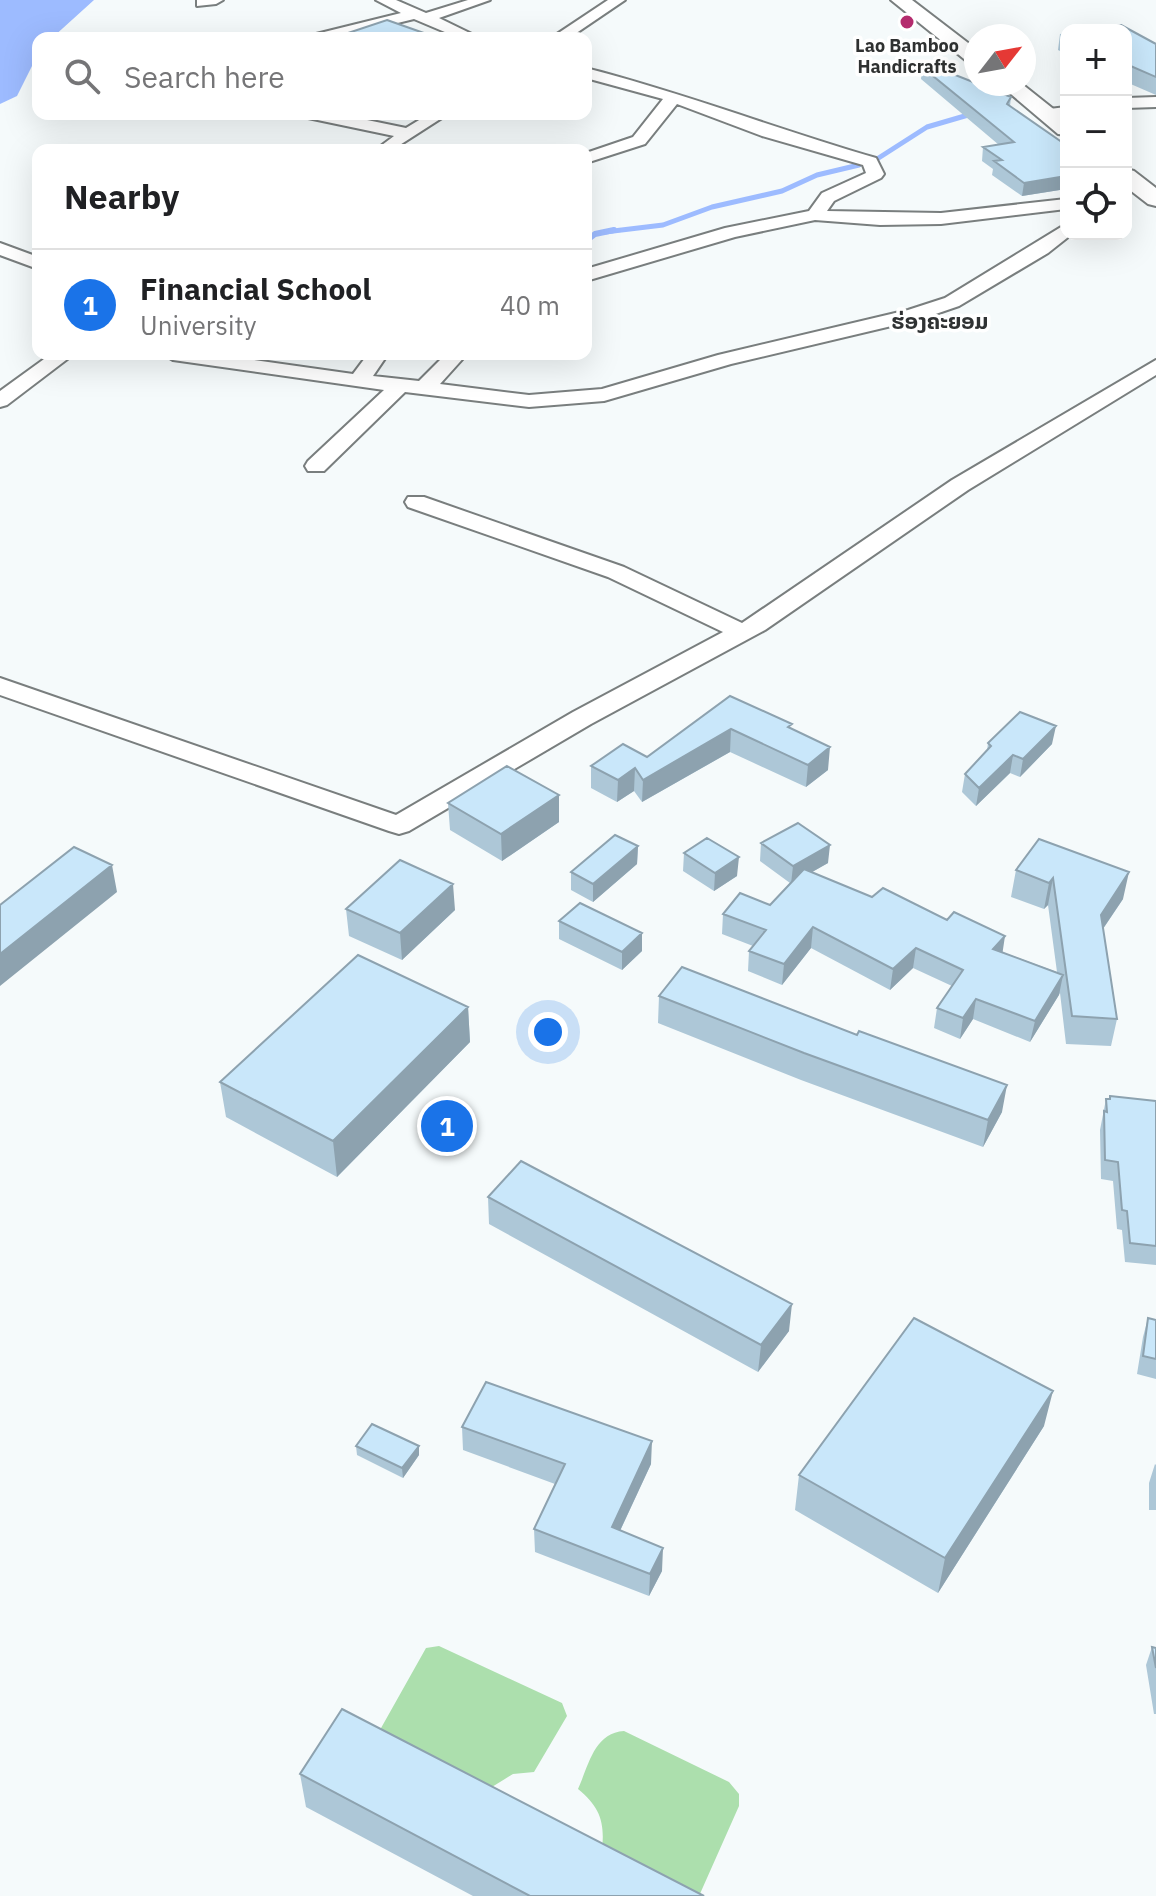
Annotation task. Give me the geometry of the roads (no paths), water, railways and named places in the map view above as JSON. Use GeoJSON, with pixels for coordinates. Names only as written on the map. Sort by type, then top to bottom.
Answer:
{"type":"FeatureCollection","features":[{"type":"Feature","properties":{"kind":"street"},"geometry":{"type":"LineString","coordinates":[[383,0],[458,32]]}},
{"type":"Feature","properties":{"kind":"street"},"geometry":{"type":"LineString","coordinates":[[345,32],[483,0]]}},
{"type":"Feature","properties":{"kind":"street"},"geometry":{"type":"LineString","coordinates":[[568,32],[618,0]]}},
{"type":"Feature","properties":{"kind":"street"},"geometry":{"type":"LineString","coordinates":[[900,0],[964,50]]}},
{"type":"Feature","properties":{"kind":"street"},"geometry":{"type":"LineString","coordinates":[[923,0],[964,30]]}},
{"type":"Feature","properties":{"kind":"street"},"geometry":{"type":"LineString","coordinates":[[592,75],[674,97],[768,132],[870,162],[875,174],[828,197],[815,215]]}},
{"type":"Feature","properties":{"kind":"street"},"geometry":{"type":"LineString","coordinates":[[1036,87],[1060,110]]}},
{"type":"Feature","properties":{"kind":"street"},"geometry":{"type":"LineString","coordinates":[[1033,96],[1060,110]]}},
{"type":"Feature","properties":{"kind":"street"},"geometry":{"type":"LineString","coordinates":[[592,156],[635,142],[650,129],[657,112],[674,97]]}},
{"type":"Feature","properties":{"kind":"street"},"geometry":{"type":"LineString","coordinates":[[1132,103],[1156,102]]}},
{"type":"Feature","properties":{"kind":"street"},"geometry":{"type":"LineString","coordinates":[[342,120],[408,134]]}},
{"type":"Feature","properties":{"kind":"street"},"geometry":{"type":"LineString","coordinates":[[392,144],[430,120]]}},
{"type":"Feature","properties":{"kind":"street"},"geometry":{"type":"LineString","coordinates":[[592,273],[732,232],[815,215],[877,222],[949,220],[1060,205]]}},
{"type":"Feature","properties":{"kind":"street"},"geometry":{"type":"LineString","coordinates":[[210,360],[529,401],[604,395],[725,359],[914,315],[952,302],[1060,235]]}},
{"type":"Feature","properties":{"kind":"street"},"geometry":{"type":"LineString","coordinates":[[0,249],[32,261]]}},
{"type":"Feature","properties":{"kind":"street"},"geometry":{"type":"LineString","coordinates":[[0,401],[56,360]]}},
{"type":"Feature","properties":{"kind":"street"},"geometry":{"type":"LineString","coordinates":[[360,379],[374,360]]}},
{"type":"Feature","properties":{"kind":"street"},"geometry":{"type":"LineString","coordinates":[[424,389],[451,360]]}},
{"type":"Feature","properties":{"kind":"street"},"geometry":{"type":"LineString","coordinates":[[0,686],[399,825],[582,718],[742,632],[960,485],[1156,366]]}},
{"type":"Feature","properties":{"kind":"street"},"geometry":{"type":"LineString","coordinates":[[316,466],[400,386]]}},
{"type":"Feature","properties":{"kind":"street"},"geometry":{"type":"LineString","coordinates":[[416,502],[616,572],[742,632]]}},
{"type":"Feature","properties":{"kind":"water"},"geometry":{"type":"Polygon","coordinates":[[[0,0],[94,0],[59,32],[32,32],[32,66],[17,96],[0,104],[0,0]]]}},
{"type":"Feature","properties":{"kind":"waterway"},"geometry":{"type":"LineString","coordinates":[[877,159],[927,127],[975,113]]}},
{"type":"Feature","properties":{"kind":"waterway"},"geometry":{"type":"LineString","coordinates":[[605,232],[663,225],[712,207],[782,191],[817,175],[859,165]]}},
{"type":"Feature","properties":{"kind":"waterway"},"geometry":{"type":"LineString","coordinates":[[592,236],[614,230]]}},
{"type":"Feature","properties":{"kind":"place","name":"Lao Bamboo Handicrafts"},"geometry":{"type":"Point","coordinates":[907,22]}},
{"type":"Feature","properties":{"kind":"place","name":"Financial School"},"geometry":{"type":"Point","coordinates":[447,1126]}},
{"type":"Feature","properties":{"kind":"district","name":"ຮ່ອງຄະຍອມ"},"geometry":{"type":"Point","coordinates":[940,320]}}]}
